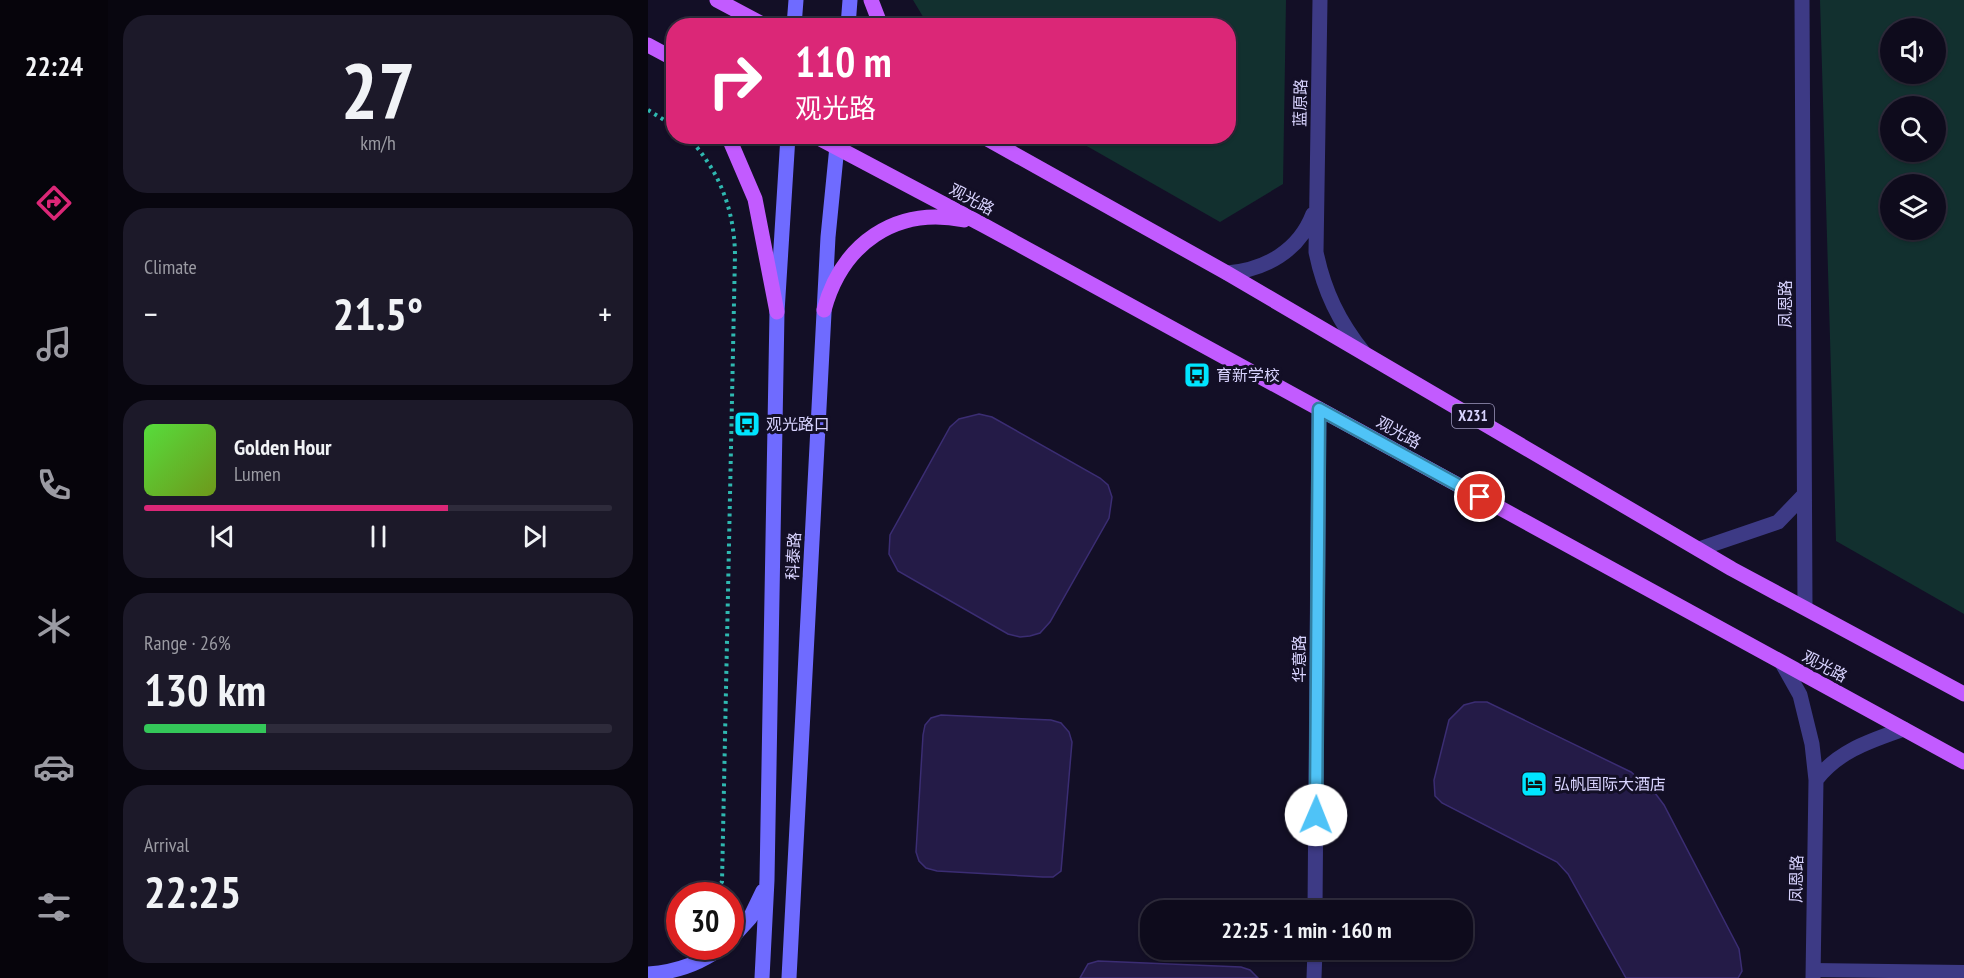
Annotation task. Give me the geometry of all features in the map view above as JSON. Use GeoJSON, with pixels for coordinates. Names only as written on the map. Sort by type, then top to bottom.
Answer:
{"type":"FeatureCollection","features":[{"type":"Feature","properties":{"kind":"main road"},"geometry":{"type":"LineString","coordinates":[[717,0],[751,18]]}},
{"type":"Feature","properties":{"kind":"main road"},"geometry":{"type":"LineString","coordinates":[[795,18],[796,0]]}},
{"type":"Feature","properties":{"kind":"main road"},"geometry":{"type":"LineString","coordinates":[[849,18],[850,0]]}},
{"type":"Feature","properties":{"kind":"main road"},"geometry":{"type":"LineString","coordinates":[[871,0],[878,18]]}},
{"type":"Feature","properties":{"kind":"main road"},"geometry":{"type":"LineString","coordinates":[[651,47],[666,55]]}},
{"type":"Feature","properties":{"kind":"main road"},"geometry":{"type":"LineString","coordinates":[[651,47],[666,61]]}},
{"type":"Feature","properties":{"kind":"main road"},"geometry":{"type":"LineString","coordinates":[[731,144],[755,199],[777,312]]}},
{"type":"Feature","properties":{"kind":"main road","name":"科泰路"},"geometry":{"type":"LineString","coordinates":[[762,978],[767,880],[777,312],[788,144]]}},
{"type":"Feature","properties":{"kind":"main road","name":"科泰路"},"geometry":{"type":"LineString","coordinates":[[789,978],[824,310],[837,144]]}},
{"type":"Feature","properties":{"kind":"main road","name":"观光路"},"geometry":{"type":"LineString","coordinates":[[841,144],[985,226],[1964,762]]}},
{"type":"Feature","properties":{"kind":"main road","name":"X231"},"geometry":{"type":"LineString","coordinates":[[996,144],[1227,273],[1699,549],[1964,694]]}},
{"type":"Feature","properties":{"kind":"main road"},"geometry":{"type":"LineString","coordinates":[[824,310],[833,283],[848,259],[868,239],[893,225],[911,219],[949,217],[985,226]]}},
{"type":"Feature","properties":{"kind":"main road"},"geometry":{"type":"LineString","coordinates":[[744,925],[750,918],[767,880]]}},
{"type":"Feature","properties":{"kind":"main road"},"geometry":{"type":"LineString","coordinates":[[648,974],[684,968],[703,960]]}},
{"type":"Feature","properties":{"kind":"street","name":"蓝原路"},"geometry":{"type":"LineString","coordinates":[[1320,0],[1316,252],[1320,274],[1337,316],[1364,353]]}},
{"type":"Feature","properties":{"kind":"street","name":"凤恩路"},"geometry":{"type":"LineString","coordinates":[[1802,0],[1805,607]]}},
{"type":"Feature","properties":{"kind":"street","name":"蓝原路"},"geometry":{"type":"LineString","coordinates":[[1227,273],[1244,271],[1276,259],[1301,236],[1316,206]]}},
{"type":"Feature","properties":{"kind":"street","name":"华意路"},"geometry":{"type":"LineString","coordinates":[[1315,900],[1319,409]]}},
{"type":"Feature","properties":{"kind":"street"},"geometry":{"type":"LineString","coordinates":[[1699,549],[1778,522],[1804,495]]}},
{"type":"Feature","properties":{"kind":"street","name":"凤恩路"},"geometry":{"type":"LineString","coordinates":[[1782,663],[1800,695],[1812,744],[1816,780],[1813,974]]}},
{"type":"Feature","properties":{"kind":"street"},"geometry":{"type":"LineString","coordinates":[[1816,780],[1825,768],[1859,745],[1904,729]]}},
{"type":"Feature","properties":{"kind":"street"},"geometry":{"type":"LineString","coordinates":[[1314,978],[1315,960]]}},
{"type":"Feature","properties":{"kind":"lane"},"geometry":{"type":"LineString","coordinates":[[1813,974],[1964,972]]}},
{"type":"Feature","properties":{"kind":"path"},"geometry":{"type":"LineString","coordinates":[[648,110],[666,121]]}},
{"type":"Feature","properties":{"kind":"path"},"geometry":{"type":"LineString","coordinates":[[695,144],[723,188],[735,232],[722,882]]}},
{"type":"Feature","properties":{"kind":"green space"},"geometry":{"type":"Polygon","coordinates":[[[913,0],[1286,0],[1283,184],[1220,222],[1083,144],[1236,144],[1236,18],[924,18],[913,0]]]}},
{"type":"Feature","properties":{"kind":"green space"},"geometry":{"type":"Polygon","coordinates":[[[1820,0],[1964,0],[1964,614],[1836,541],[1820,0]]]}},
{"type":"Feature","properties":{"kind":"building"},"geometry":{"type":"Polygon","coordinates":[[[979,414],[992,417],[1100,478],[1108,485],[1112,497],[1109,518],[1050,622],[1040,633],[1030,636],[1020,637],[1008,634],[898,571],[889,554],[890,535],[950,427],[959,419],[979,414]]]}},
{"type":"Feature","properties":{"kind":"building"},"geometry":{"type":"Polygon","coordinates":[[[1487,702],[1631,772],[1655,793],[1664,805],[1739,949],[1742,971],[1738,978],[1626,978],[1568,874],[1557,862],[1442,803],[1435,796],[1434,780],[1449,720],[1464,705],[1487,702]]]}},
{"type":"Feature","properties":{"kind":"building"},"geometry":{"type":"Polygon","coordinates":[[[941,715],[1051,720],[1061,723],[1069,732],[1072,742],[1061,871],[1053,877],[937,871],[926,868],[919,861],[916,852],[923,735],[925,725],[931,718],[941,715]]]}},
{"type":"Feature","properties":{"kind":"building"},"geometry":{"type":"Polygon","coordinates":[[[1098,961],[1241,967],[1250,970],[1258,978],[1080,978],[1088,964],[1098,961]]]}},
{"type":"Feature","properties":{"kind":"place","name":"育新学校"},"geometry":{"type":"Point","coordinates":[1197,375]}},
{"type":"Feature","properties":{"kind":"place","name":"观光路口"},"geometry":{"type":"Point","coordinates":[747,424]}},
{"type":"Feature","properties":{"kind":"place","name":"弘帆国际大酒店"},"geometry":{"type":"Point","coordinates":[1534,784]}},
{"type":"Feature","properties":{"kind":"route"},"geometry":{"type":"LineString","coordinates":[[1316,815],[1319,409],[1480,497]]}}]}
